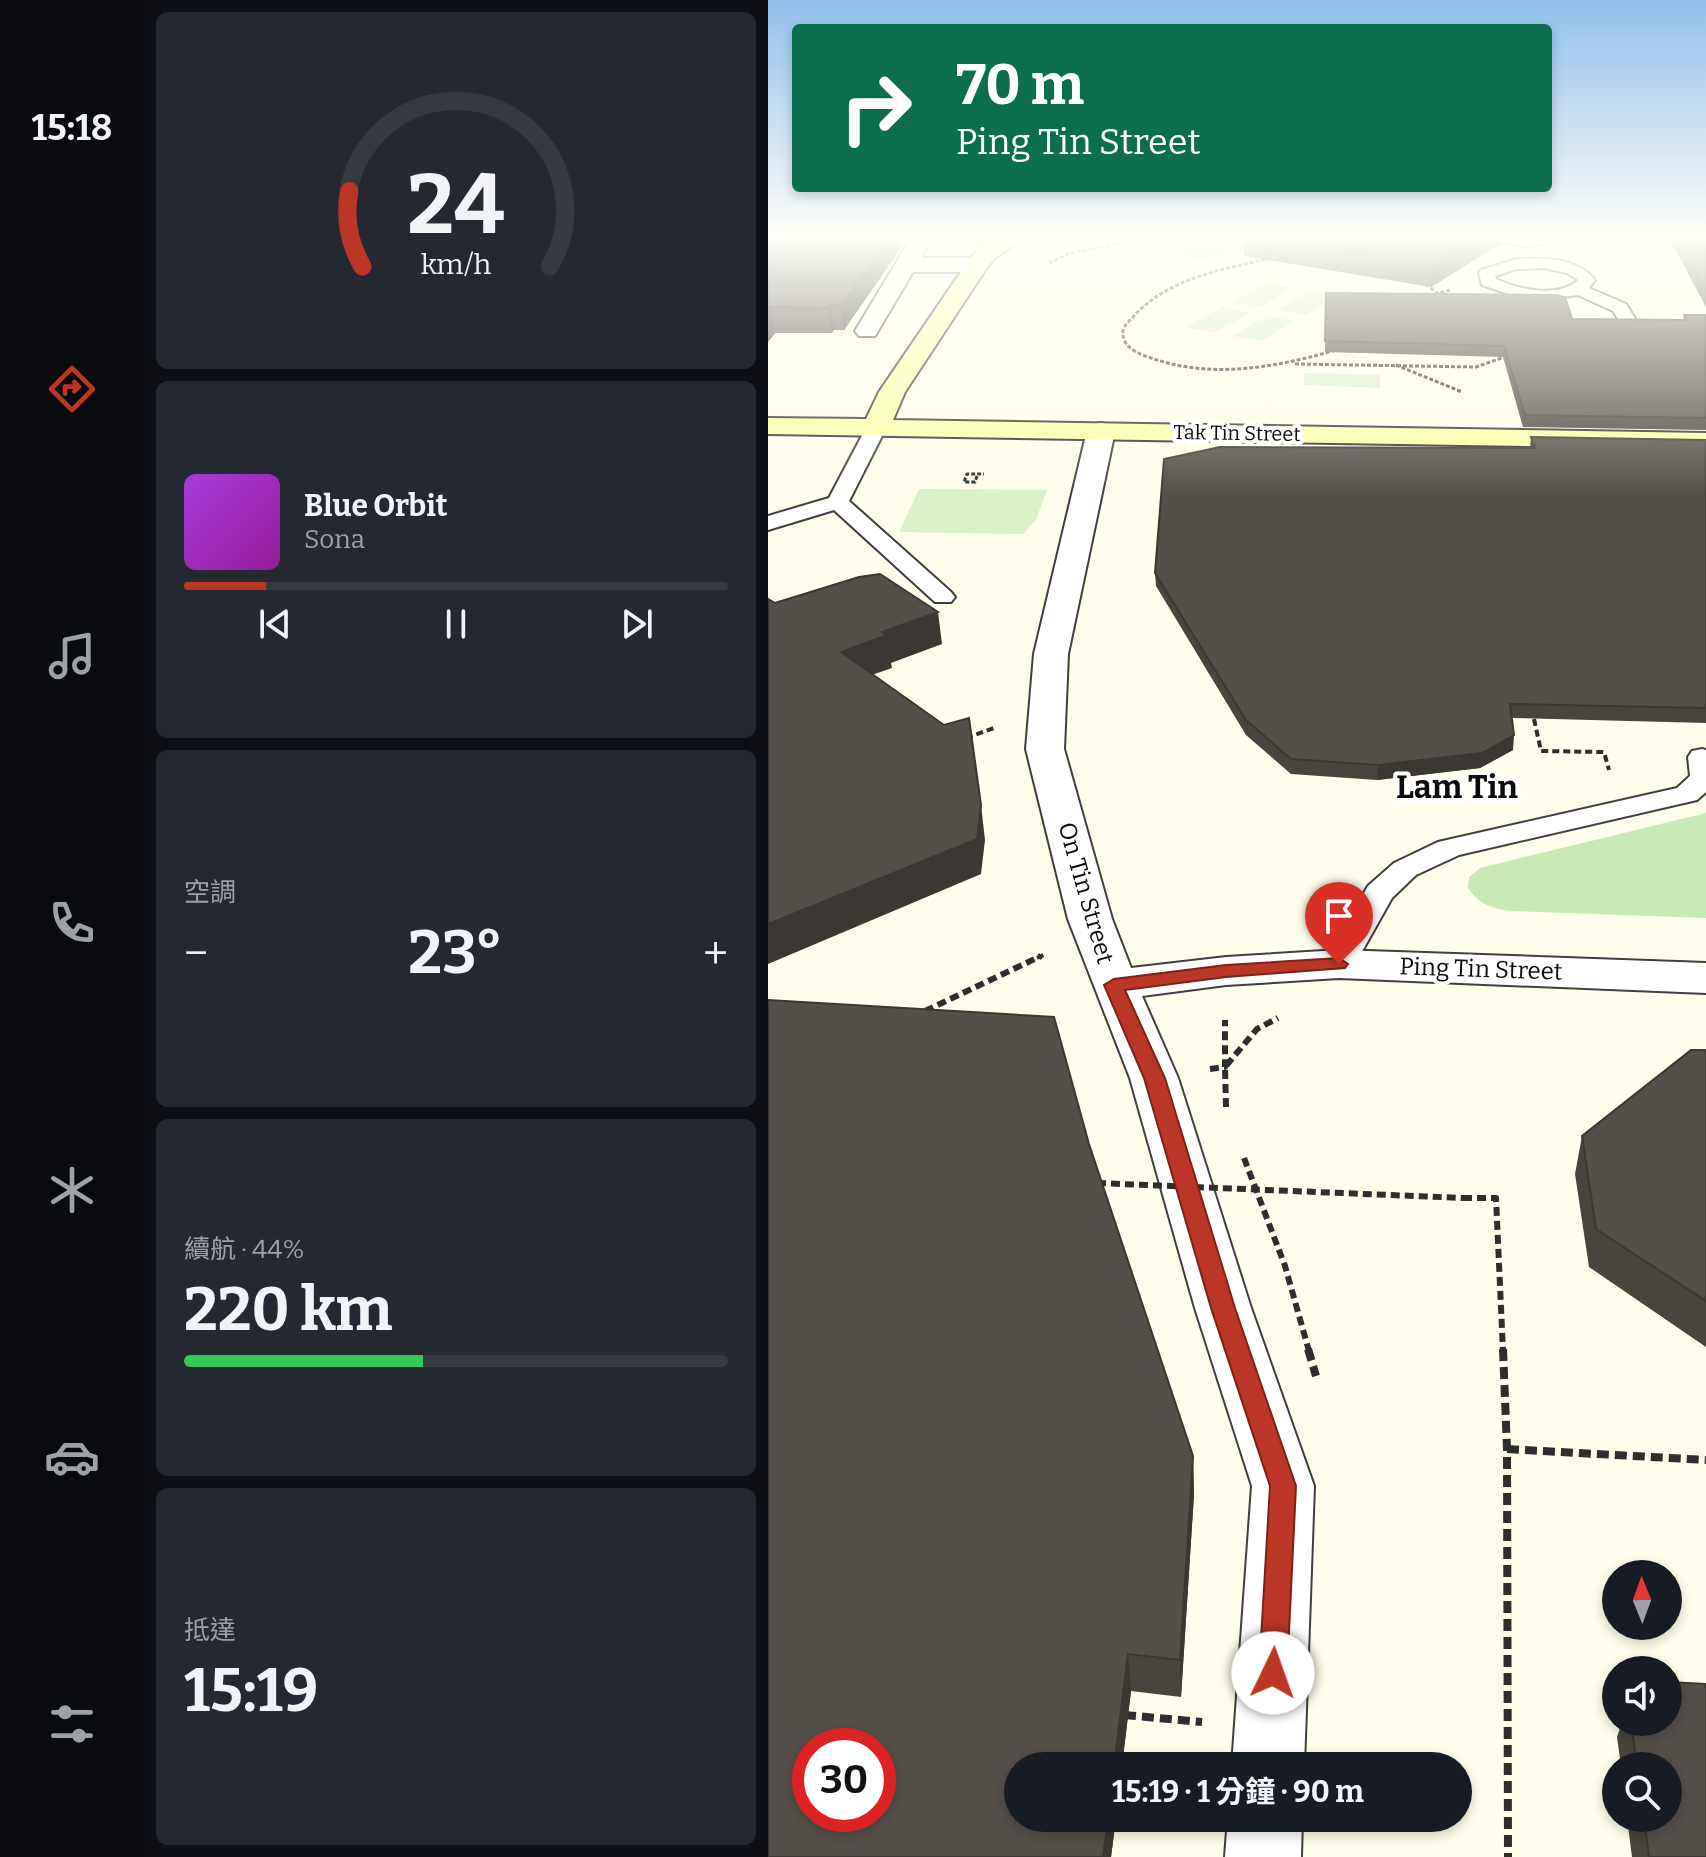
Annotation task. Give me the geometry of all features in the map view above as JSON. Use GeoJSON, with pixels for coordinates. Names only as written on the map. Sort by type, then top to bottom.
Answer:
{"type":"FeatureCollection","features":[{"type":"Feature","properties":{"kind":"street"},"geometry":{"type":"LineString","coordinates":[[867,331],[872,323]]}},
{"type":"Feature","properties":{"kind":"street"},"geometry":{"type":"LineString","coordinates":[[876,428],[892,392],[939,323]]}},
{"type":"Feature","properties":{"kind":"street","name":"Tak Tin Street"},"geometry":{"type":"LineString","coordinates":[[768,426],[1706,441]]}},
{"type":"Feature","properties":{"kind":"street","name":"On Tin Street"},"geometry":{"type":"LineString","coordinates":[[1101,431],[1051,654],[1045,749],[1090,919],[1154,1078],[1223,1308],[1283,1486],[1269,1752]]}},
{"type":"Feature","properties":{"kind":"street","name":"Ping Tin Street"},"geometry":{"type":"LineString","coordinates":[[1114,985],[1226,971],[1339,964],[1706,978]]}},
{"type":"Feature","properties":{"kind":"street"},"geometry":{"type":"LineString","coordinates":[[1263,1857],[1264,1832]]}},
{"type":"Feature","properties":{"kind":"lane"},"geometry":{"type":"LineString","coordinates":[[768,523],[838,502],[876,428]]}},
{"type":"Feature","properties":{"kind":"lane"},"geometry":{"type":"LineString","coordinates":[[838,502],[943,597]]}},
{"type":"Feature","properties":{"kind":"lane"},"geometry":{"type":"LineString","coordinates":[[883,580],[912,571]]}},
{"type":"Feature","properties":{"kind":"lane"},"geometry":{"type":"LineString","coordinates":[[1339,964],[1379,893],[1405,869],[1449,848],[1687,794],[1704,778],[1702,757]]}},
{"type":"Feature","properties":{"kind":"path"},"geometry":{"type":"LineString","coordinates":[[1128,323],[1122,331],[1123,339],[1139,354],[1165,363],[1218,370],[1286,364],[1476,367],[1512,354]]}},
{"type":"Feature","properties":{"kind":"path"},"geometry":{"type":"LineString","coordinates":[[1286,364],[1346,347]]}},
{"type":"Feature","properties":{"kind":"path"},"geometry":{"type":"LineString","coordinates":[[1158,368],[1165,363]]}},
{"type":"Feature","properties":{"kind":"path"},"geometry":{"type":"LineString","coordinates":[[977,476],[975,482],[964,482],[967,474],[984,474]]}},
{"type":"Feature","properties":{"kind":"path"},"geometry":{"type":"LineString","coordinates":[[1534,719],[1541,751],[1604,752],[1610,777]]}},
{"type":"Feature","properties":{"kind":"path"},"geometry":{"type":"LineString","coordinates":[[956,742],[998,727]]}},
{"type":"Feature","properties":{"kind":"path"},"geometry":{"type":"LineString","coordinates":[[921,1013],[1060,948]]}},
{"type":"Feature","properties":{"kind":"path"},"geometry":{"type":"LineString","coordinates":[[1226,1111],[1225,1067],[1257,1029],[1283,1016]]}},
{"type":"Feature","properties":{"kind":"path"},"geometry":{"type":"LineString","coordinates":[[1242,1154],[1285,1266],[1319,1390]]}},
{"type":"Feature","properties":{"kind":"path"},"geometry":{"type":"LineString","coordinates":[[1131,1175],[1135,1189]]}},
{"type":"Feature","properties":{"kind":"path"},"geometry":{"type":"LineString","coordinates":[[1092,1183],[1496,1198],[1507,1449],[1508,1857]]}},
{"type":"Feature","properties":{"kind":"path"},"geometry":{"type":"LineString","coordinates":[[1507,1449],[1706,1460]]}},
{"type":"Feature","properties":{"kind":"path"},"geometry":{"type":"LineString","coordinates":[[1204,1737],[1206,1707]]}},
{"type":"Feature","properties":{"kind":"path"},"geometry":{"type":"LineString","coordinates":[[1111,1714],[1205,1722]]}},
{"type":"Feature","properties":{"kind":"green space"},"geometry":{"type":"Polygon","coordinates":[[[1194,323],[1233,323],[1214,333],[1186,327],[1194,323]]]}},
{"type":"Feature","properties":{"kind":"green space"},"geometry":{"type":"Polygon","coordinates":[[[1255,323],[1292,323],[1262,341],[1232,336],[1255,323]]]}},
{"type":"Feature","properties":{"kind":"green space"},"geometry":{"type":"Polygon","coordinates":[[[1305,373],[1380,375],[1380,388],[1303,385],[1305,373]]]}},
{"type":"Feature","properties":{"kind":"green space"},"geometry":{"type":"Polygon","coordinates":[[[919,489],[1047,490],[1036,520],[1023,534],[899,532],[919,489]]]}},
{"type":"Feature","properties":{"kind":"green space"},"geometry":{"type":"Polygon","coordinates":[[[1706,813],[1706,918],[1510,911],[1486,904],[1468,888],[1469,877],[1480,868],[1706,813]]]}},
{"type":"Feature","properties":{"kind":"building"},"geometry":{"type":"Polygon","coordinates":[[[1325,323],[1706,323],[1706,418],[1525,415],[1504,346],[1325,341],[1325,323]]]}},
{"type":"Feature","properties":{"kind":"building"},"geometry":{"type":"Polygon","coordinates":[[[1531,437],[1706,440],[1706,708],[1510,704],[1514,735],[1482,753],[1378,765],[1291,759],[1246,720],[1155,573],[1164,459],[1220,447],[1535,448],[1531,437]]]}},
{"type":"Feature","properties":{"kind":"building"},"geometry":{"type":"Polygon","coordinates":[[[880,574],[938,612],[882,632],[887,635],[841,652],[944,725],[969,718],[981,805],[977,839],[768,924],[768,599],[775,603],[859,577],[880,574]]]}},
{"type":"Feature","properties":{"kind":"building"},"geometry":{"type":"Polygon","coordinates":[[[768,1000],[1054,1017],[1089,1144],[1193,1456],[1180,1660],[1128,1654],[1116,1752],[1004,1752],[1004,1832],[1106,1832],[1103,1857],[768,1857],[768,1000]]]}},
{"type":"Feature","properties":{"kind":"building"},"geometry":{"type":"Polygon","coordinates":[[[1691,1050],[1706,1050],[1706,1301],[1596,1229],[1582,1136],[1691,1050]]]}},
{"type":"Feature","properties":{"kind":"building"},"geometry":{"type":"Polygon","coordinates":[[[1682,1683],[1706,1684],[1706,1857],[1649,1857],[1646,1832],[1682,1832],[1682,1752],[1635,1752],[1633,1736],[1682,1736],[1682,1683]]]}},
{"type":"Feature","properties":{"kind":"district","name":"Lam Tin"},"geometry":{"type":"Point","coordinates":[1457,787]}},
{"type":"Feature","properties":{"kind":"route"},"geometry":{"type":"LineString","coordinates":[[1273,1673],[1283,1486],[1223,1308],[1154,1078],[1114,985],[1226,971],[1339,964]]}}]}
